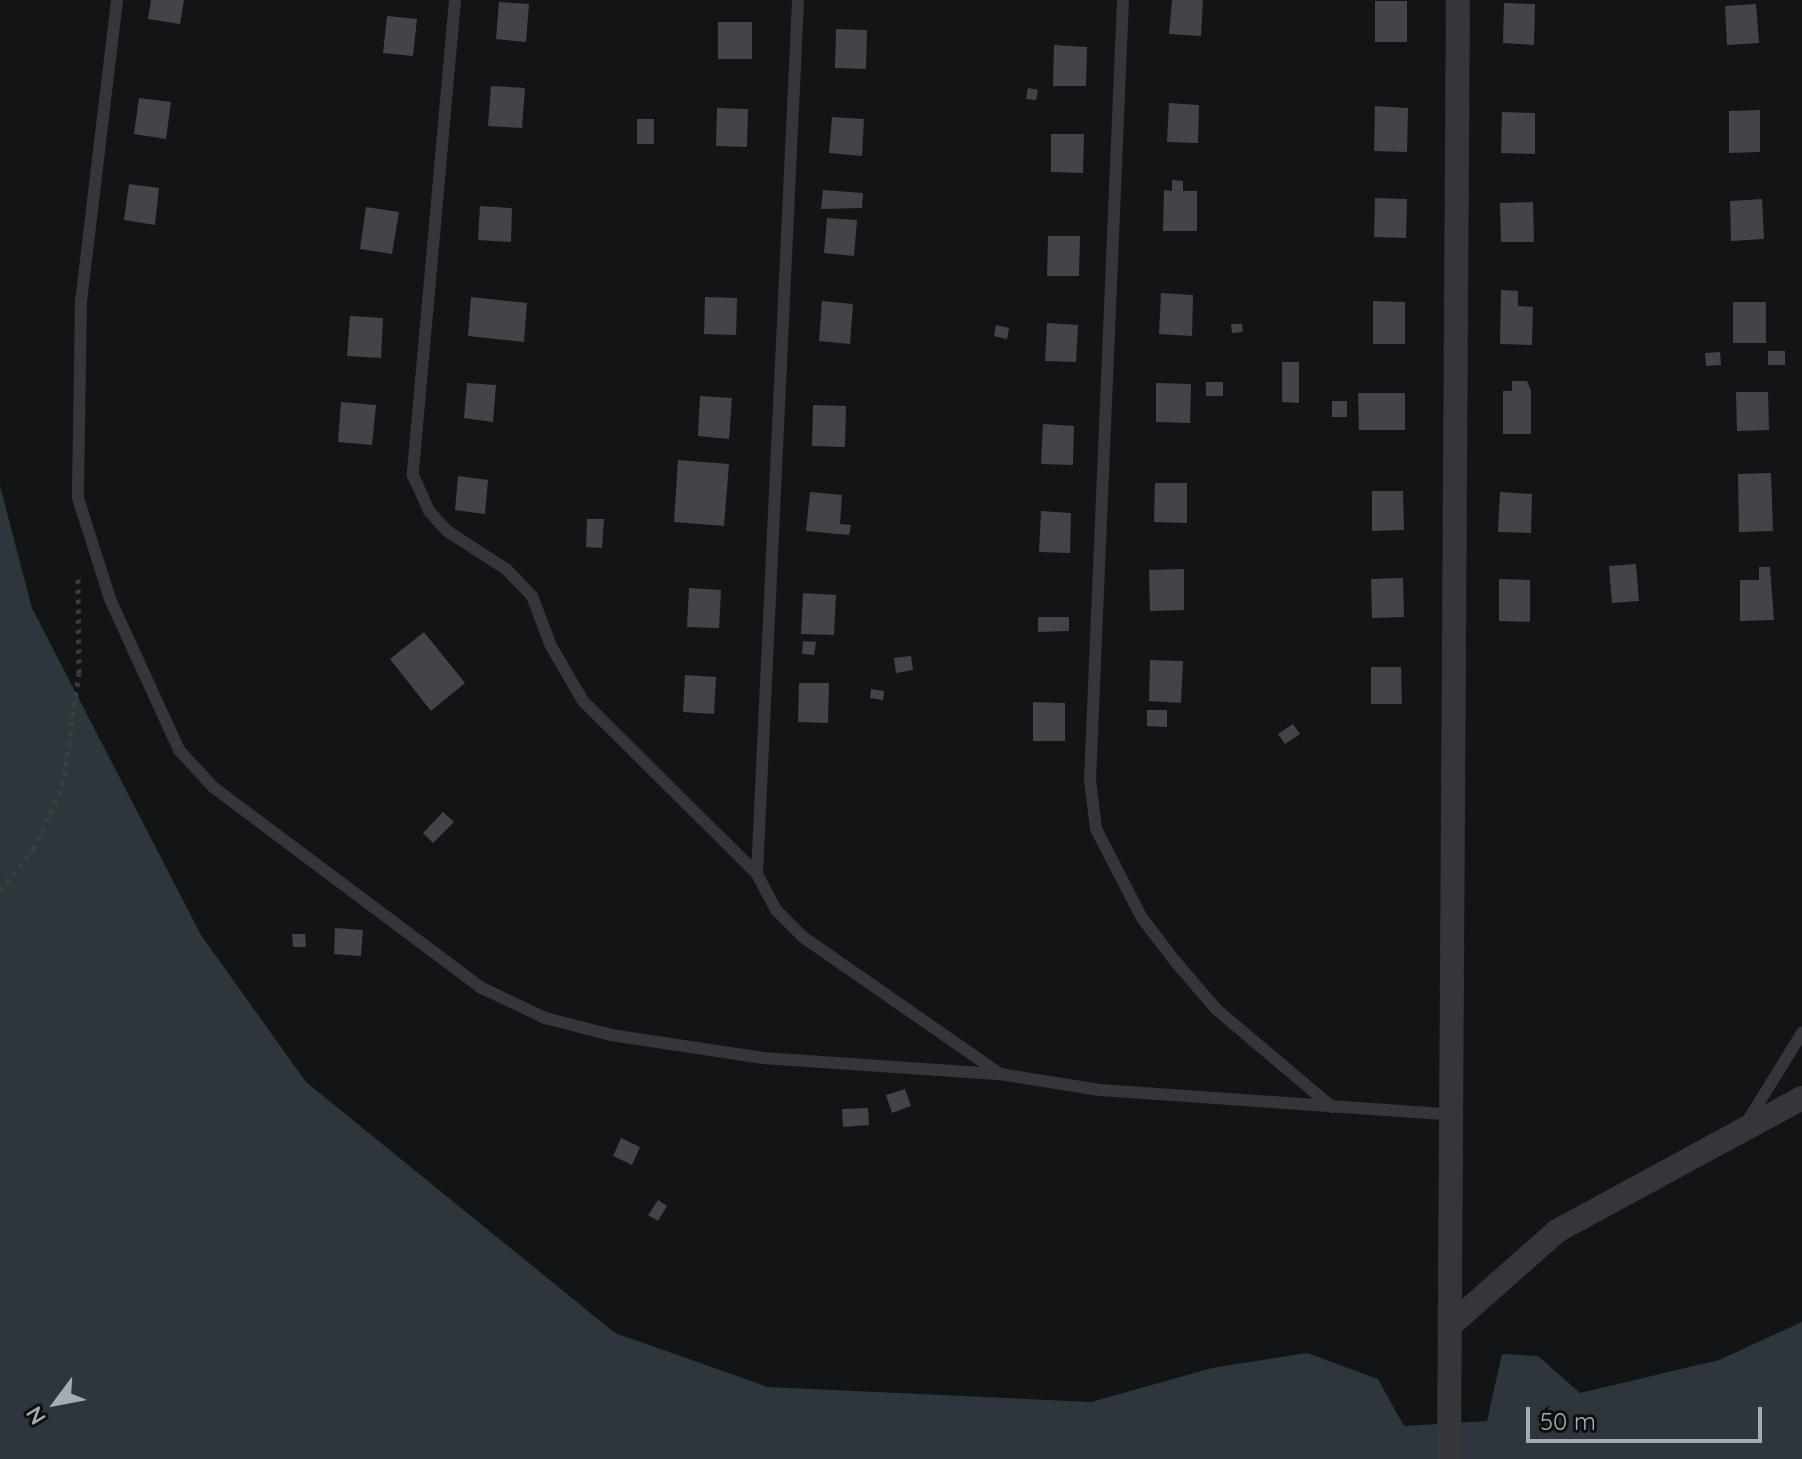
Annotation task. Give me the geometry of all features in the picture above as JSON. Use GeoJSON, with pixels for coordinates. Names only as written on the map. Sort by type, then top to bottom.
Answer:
{"type":"FeatureCollection","features":[{"type":"Feature","properties":{"kind":"street"},"geometry":{"type":"LineString","coordinates":[[1449,1459],[1454,1115],[1458,0]]}},
{"type":"Feature","properties":{"kind":"street"},"geometry":{"type":"LineString","coordinates":[[1452,1324],[1557,1231],[1802,1098]]}},
{"type":"Feature","properties":{"kind":"lane"},"geometry":{"type":"LineString","coordinates":[[117,0],[81,300],[78,498],[110,599],[179,750],[213,787],[480,987],[545,1018],[611,1035],[763,1058],[1000,1074],[1100,1090],[1454,1115]]}},
{"type":"Feature","properties":{"kind":"lane"},"geometry":{"type":"LineString","coordinates":[[455,0],[413,475],[429,511],[447,531],[506,569],[532,596],[551,646],[583,701],[757,874],[776,910],[803,937],[1000,1074]]}},
{"type":"Feature","properties":{"kind":"lane"},"geometry":{"type":"LineString","coordinates":[[757,874],[798,0]]}},
{"type":"Feature","properties":{"kind":"lane"},"geometry":{"type":"LineString","coordinates":[[1123,0],[1090,780],[1096,829],[1142,918],[1185,973],[1216,1009],[1332,1107]]}},
{"type":"Feature","properties":{"kind":"lane"},"geometry":{"type":"LineString","coordinates":[[1740,1132],[1802,1033]]}},
{"type":"Feature","properties":{"kind":"path"},"geometry":{"type":"LineString","coordinates":[[0,890],[34,849],[63,785],[79,673],[78,562]]}},
{"type":"Feature","properties":{"kind":"shaded area"},"geometry":{"type":"Polygon","coordinates":[[[0,486],[32,608],[201,935],[306,1082],[615,1333],[768,1387],[1091,1402],[1212,1368],[1307,1353],[1378,1379],[1404,1426],[1487,1421],[1502,1354],[1538,1356],[1580,1393],[1719,1360],[1802,1322],[1802,1459],[0,1459],[0,486]]]}},
{"type":"Feature","properties":{"kind":"building"},"geometry":{"type":"Polygon","coordinates":[[[151,0],[184,0],[180,24],[148,19],[151,0]]]}},
{"type":"Feature","properties":{"kind":"building"},"geometry":{"type":"Polygon","coordinates":[[[1172,0],[1203,0],[1201,36],[1169,34],[1172,0]]]}},
{"type":"Feature","properties":{"kind":"building"},"geometry":{"type":"Polygon","coordinates":[[[1375,1],[1407,1],[1407,42],[1375,42],[1375,1]]]}},
{"type":"Feature","properties":{"kind":"building"},"geometry":{"type":"Polygon","coordinates":[[[499,2],[529,4],[526,42],[496,39],[499,2]]]}},
{"type":"Feature","properties":{"kind":"building"},"geometry":{"type":"Polygon","coordinates":[[[1504,3],[1535,4],[1534,45],[1503,43],[1504,3]]]}},
{"type":"Feature","properties":{"kind":"building"},"geometry":{"type":"Polygon","coordinates":[[[1756,4],[1759,43],[1727,45],[1725,6],[1756,4]]]}},
{"type":"Feature","properties":{"kind":"building"},"geometry":{"type":"Polygon","coordinates":[[[387,16],[417,19],[413,56],[383,53],[387,16]]]}},
{"type":"Feature","properties":{"kind":"building"},"geometry":{"type":"Polygon","coordinates":[[[718,22],[752,22],[752,59],[718,59],[718,22]]]}},
{"type":"Feature","properties":{"kind":"building"},"geometry":{"type":"Polygon","coordinates":[[[836,29],[867,30],[866,69],[835,68],[836,29]]]}},
{"type":"Feature","properties":{"kind":"building"},"geometry":{"type":"Polygon","coordinates":[[[1054,45],[1087,47],[1086,86],[1053,86],[1054,45]]]}},
{"type":"Feature","properties":{"kind":"building"},"geometry":{"type":"Polygon","coordinates":[[[491,86],[525,88],[522,128],[488,126],[491,86]]]}},
{"type":"Feature","properties":{"kind":"building"},"geometry":{"type":"Polygon","coordinates":[[[1028,88],[1038,90],[1036,100],[1026,99],[1028,88]]]}},
{"type":"Feature","properties":{"kind":"building"},"geometry":{"type":"Polygon","coordinates":[[[139,98],[171,102],[166,139],[134,134],[139,98]]]}},
{"type":"Feature","properties":{"kind":"building"},"geometry":{"type":"Polygon","coordinates":[[[1169,103],[1199,105],[1198,143],[1167,142],[1169,103]]]}},
{"type":"Feature","properties":{"kind":"building"},"geometry":{"type":"Polygon","coordinates":[[[1375,106],[1408,108],[1407,152],[1374,151],[1375,106]]]}},
{"type":"Feature","properties":{"kind":"building"},"geometry":{"type":"Polygon","coordinates":[[[717,108],[748,109],[747,147],[716,146],[717,108]]]}},
{"type":"Feature","properties":{"kind":"building"},"geometry":{"type":"Polygon","coordinates":[[[1760,110],[1760,152],[1729,153],[1729,111],[1760,110]]]}},
{"type":"Feature","properties":{"kind":"building"},"geometry":{"type":"Polygon","coordinates":[[[1502,112],[1535,113],[1535,154],[1501,153],[1502,112]]]}},
{"type":"Feature","properties":{"kind":"building"},"geometry":{"type":"Polygon","coordinates":[[[832,117],[864,119],[862,156],[829,153],[832,117]]]}},
{"type":"Feature","properties":{"kind":"building"},"geometry":{"type":"Polygon","coordinates":[[[637,119],[654,119],[654,144],[637,144],[637,119]]]}},
{"type":"Feature","properties":{"kind":"building"},"geometry":{"type":"Polygon","coordinates":[[[1051,134],[1084,134],[1083,173],[1051,172],[1051,134]]]}},
{"type":"Feature","properties":{"kind":"building"},"geometry":{"type":"Polygon","coordinates":[[[1172,180],[1183,181],[1183,191],[1197,191],[1197,231],[1163,231],[1164,190],[1172,191],[1172,180]]]}},
{"type":"Feature","properties":{"kind":"building"},"geometry":{"type":"Polygon","coordinates":[[[129,184],[159,188],[155,225],[124,220],[129,184]]]}},
{"type":"Feature","properties":{"kind":"building"},"geometry":{"type":"Polygon","coordinates":[[[823,190],[863,193],[862,208],[821,209],[823,190]]]}},
{"type":"Feature","properties":{"kind":"building"},"geometry":{"type":"Polygon","coordinates":[[[1375,198],[1407,199],[1406,238],[1374,237],[1375,198]]]}},
{"type":"Feature","properties":{"kind":"building"},"geometry":{"type":"Polygon","coordinates":[[[1762,199],[1764,239],[1731,241],[1730,201],[1762,199]]]}},
{"type":"Feature","properties":{"kind":"building"},"geometry":{"type":"Polygon","coordinates":[[[1533,202],[1534,242],[1501,242],[1500,203],[1533,202]]]}},
{"type":"Feature","properties":{"kind":"building"},"geometry":{"type":"Polygon","coordinates":[[[480,206],[512,208],[511,242],[478,240],[480,206]]]}},
{"type":"Feature","properties":{"kind":"building"},"geometry":{"type":"Polygon","coordinates":[[[366,207],[399,212],[392,254],[360,249],[366,207]]]}},
{"type":"Feature","properties":{"kind":"building"},"geometry":{"type":"Polygon","coordinates":[[[827,218],[857,220],[854,256],[824,253],[827,218]]]}},
{"type":"Feature","properties":{"kind":"building"},"geometry":{"type":"Polygon","coordinates":[[[1048,236],[1080,236],[1079,276],[1047,276],[1048,236]]]}},
{"type":"Feature","properties":{"kind":"building"},"geometry":{"type":"Polygon","coordinates":[[[1501,290],[1518,291],[1518,306],[1533,307],[1532,345],[1500,344],[1501,290]]]}},
{"type":"Feature","properties":{"kind":"building"},"geometry":{"type":"Polygon","coordinates":[[[1161,293],[1193,295],[1192,336],[1159,334],[1161,293]]]}},
{"type":"Feature","properties":{"kind":"building"},"geometry":{"type":"Polygon","coordinates":[[[471,297],[527,303],[524,342],[468,336],[471,297]]]}},
{"type":"Feature","properties":{"kind":"building"},"geometry":{"type":"Polygon","coordinates":[[[705,297],[737,298],[736,335],[704,334],[705,297]]]}},
{"type":"Feature","properties":{"kind":"building"},"geometry":{"type":"Polygon","coordinates":[[[822,301],[853,304],[850,344],[819,341],[822,301]]]}},
{"type":"Feature","properties":{"kind":"building"},"geometry":{"type":"Polygon","coordinates":[[[1373,301],[1405,302],[1405,344],[1373,344],[1373,301]]]}},
{"type":"Feature","properties":{"kind":"building"},"geometry":{"type":"Polygon","coordinates":[[[1733,302],[1766,302],[1766,343],[1733,343],[1733,302]]]}},
{"type":"Feature","properties":{"kind":"building"},"geometry":{"type":"Polygon","coordinates":[[[350,316],[383,318],[381,358],[347,356],[350,316]]]}},
{"type":"Feature","properties":{"kind":"building"},"geometry":{"type":"Polygon","coordinates":[[[1047,323],[1078,325],[1076,362],[1045,361],[1047,323]]]}},
{"type":"Feature","properties":{"kind":"building"},"geometry":{"type":"Polygon","coordinates":[[[1231,324],[1242,324],[1243,332],[1232,333],[1231,324]]]}},
{"type":"Feature","properties":{"kind":"building"},"geometry":{"type":"Polygon","coordinates":[[[996,325],[1009,328],[1007,339],[994,336],[996,325]]]}},
{"type":"Feature","properties":{"kind":"building"},"geometry":{"type":"Polygon","coordinates":[[[1768,351],[1785,351],[1785,365],[1768,365],[1768,351]]]}},
{"type":"Feature","properties":{"kind":"building"},"geometry":{"type":"Polygon","coordinates":[[[1720,352],[1721,365],[1706,366],[1705,353],[1720,352]]]}},
{"type":"Feature","properties":{"kind":"building"},"geometry":{"type":"Polygon","coordinates":[[[1282,362],[1299,362],[1299,403],[1282,402],[1282,362]]]}},
{"type":"Feature","properties":{"kind":"building"},"geometry":{"type":"Polygon","coordinates":[[[1512,381],[1527,381],[1531,391],[1531,434],[1503,434],[1503,391],[1512,391],[1512,381]]]}},
{"type":"Feature","properties":{"kind":"building"},"geometry":{"type":"Polygon","coordinates":[[[1206,382],[1223,382],[1223,396],[1206,396],[1206,382]]]}},
{"type":"Feature","properties":{"kind":"building"},"geometry":{"type":"Polygon","coordinates":[[[467,383],[496,385],[493,422],[464,418],[467,383]]]}},
{"type":"Feature","properties":{"kind":"building"},"geometry":{"type":"Polygon","coordinates":[[[1156,383],[1191,384],[1190,423],[1156,422],[1156,383]]]}},
{"type":"Feature","properties":{"kind":"building"},"geometry":{"type":"Polygon","coordinates":[[[1736,392],[1768,392],[1769,430],[1737,431],[1736,392]]]}},
{"type":"Feature","properties":{"kind":"building"},"geometry":{"type":"Polygon","coordinates":[[[1358,393],[1405,393],[1405,430],[1359,430],[1358,393]]]}},
{"type":"Feature","properties":{"kind":"building"},"geometry":{"type":"Polygon","coordinates":[[[700,396],[732,398],[729,439],[698,436],[700,396]]]}},
{"type":"Feature","properties":{"kind":"building"},"geometry":{"type":"Polygon","coordinates":[[[1332,401],[1347,401],[1347,417],[1332,417],[1332,401]]]}},
{"type":"Feature","properties":{"kind":"building"},"geometry":{"type":"Polygon","coordinates":[[[341,402],[376,405],[372,445],[338,442],[341,402]]]}},
{"type":"Feature","properties":{"kind":"building"},"geometry":{"type":"Polygon","coordinates":[[[813,405],[846,406],[845,447],[812,446],[813,405]]]}},
{"type":"Feature","properties":{"kind":"building"},"geometry":{"type":"Polygon","coordinates":[[[1043,424],[1074,426],[1073,465],[1041,464],[1043,424]]]}},
{"type":"Feature","properties":{"kind":"building"},"geometry":{"type":"Polygon","coordinates":[[[678,460],[729,464],[724,526],[674,522],[678,460]]]}},
{"type":"Feature","properties":{"kind":"building"},"geometry":{"type":"Polygon","coordinates":[[[1771,473],[1773,531],[1739,532],[1738,474],[1771,473]]]}},
{"type":"Feature","properties":{"kind":"building"},"geometry":{"type":"Polygon","coordinates":[[[458,476],[488,480],[485,514],[455,510],[458,476]]]}},
{"type":"Feature","properties":{"kind":"building"},"geometry":{"type":"Polygon","coordinates":[[[1155,483],[1187,483],[1187,523],[1154,522],[1155,483]]]}},
{"type":"Feature","properties":{"kind":"building"},"geometry":{"type":"Polygon","coordinates":[[[1372,491],[1403,491],[1404,530],[1372,531],[1372,491]]]}},
{"type":"Feature","properties":{"kind":"building"},"geometry":{"type":"Polygon","coordinates":[[[810,492],[842,495],[840,524],[851,525],[849,535],[806,531],[810,492]]]}},
{"type":"Feature","properties":{"kind":"building"},"geometry":{"type":"Polygon","coordinates":[[[1500,492],[1532,494],[1531,533],[1498,532],[1500,492]]]}},
{"type":"Feature","properties":{"kind":"building"},"geometry":{"type":"Polygon","coordinates":[[[1041,511],[1071,513],[1070,553],[1039,552],[1041,511]]]}},
{"type":"Feature","properties":{"kind":"building"},"geometry":{"type":"Polygon","coordinates":[[[587,519],[604,519],[602,548],[586,547],[587,519]]]}},
{"type":"Feature","properties":{"kind":"building"},"geometry":{"type":"Polygon","coordinates":[[[1636,564],[1639,601],[1612,603],[1609,566],[1636,564]]]}},
{"type":"Feature","properties":{"kind":"building"},"geometry":{"type":"Polygon","coordinates":[[[1759,567],[1770,567],[1774,620],[1740,621],[1740,580],[1759,580],[1759,567]]]}},
{"type":"Feature","properties":{"kind":"building"},"geometry":{"type":"Polygon","coordinates":[[[1184,569],[1184,610],[1150,611],[1149,570],[1184,569]]]}},
{"type":"Feature","properties":{"kind":"building"},"geometry":{"type":"Polygon","coordinates":[[[1403,578],[1404,617],[1372,618],[1371,579],[1403,578]]]}},
{"type":"Feature","properties":{"kind":"building"},"geometry":{"type":"Polygon","coordinates":[[[1499,579],[1530,580],[1530,622],[1499,621],[1499,579]]]}},
{"type":"Feature","properties":{"kind":"building"},"geometry":{"type":"Polygon","coordinates":[[[689,588],[721,590],[719,628],[687,627],[689,588]]]}},
{"type":"Feature","properties":{"kind":"building"},"geometry":{"type":"Polygon","coordinates":[[[803,593],[836,595],[834,635],[801,634],[803,593]]]}},
{"type":"Feature","properties":{"kind":"building"},"geometry":{"type":"Polygon","coordinates":[[[1038,617],[1069,617],[1069,631],[1038,632],[1038,617]]]}},
{"type":"Feature","properties":{"kind":"building"},"geometry":{"type":"Polygon","coordinates":[[[424,632],[465,683],[431,711],[390,659],[424,632]]]}},
{"type":"Feature","properties":{"kind":"building"},"geometry":{"type":"Polygon","coordinates":[[[803,641],[816,642],[814,655],[802,654],[803,641]]]}},
{"type":"Feature","properties":{"kind":"building"},"geometry":{"type":"Polygon","coordinates":[[[911,656],[913,670],[896,673],[894,658],[911,656]]]}},
{"type":"Feature","properties":{"kind":"building"},"geometry":{"type":"Polygon","coordinates":[[[1150,660],[1183,661],[1181,703],[1149,701],[1150,660]]]}},
{"type":"Feature","properties":{"kind":"building"},"geometry":{"type":"Polygon","coordinates":[[[1371,667],[1401,667],[1402,704],[1371,704],[1371,667]]]}},
{"type":"Feature","properties":{"kind":"building"},"geometry":{"type":"Polygon","coordinates":[[[685,675],[716,677],[714,714],[683,712],[685,675]]]}},
{"type":"Feature","properties":{"kind":"building"},"geometry":{"type":"Polygon","coordinates":[[[799,683],[829,683],[828,723],[798,722],[799,683]]]}},
{"type":"Feature","properties":{"kind":"building"},"geometry":{"type":"Polygon","coordinates":[[[871,689],[884,691],[883,700],[870,698],[871,689]]]}},
{"type":"Feature","properties":{"kind":"building"},"geometry":{"type":"Polygon","coordinates":[[[1033,702],[1065,703],[1065,741],[1033,741],[1033,702]]]}},
{"type":"Feature","properties":{"kind":"building"},"geometry":{"type":"Polygon","coordinates":[[[1147,710],[1167,710],[1167,727],[1147,726],[1147,710]]]}},
{"type":"Feature","properties":{"kind":"building"},"geometry":{"type":"Polygon","coordinates":[[[1293,724],[1300,734],[1285,744],[1278,734],[1293,724]]]}},
{"type":"Feature","properties":{"kind":"building"},"geometry":{"type":"Polygon","coordinates":[[[443,812],[454,822],[433,843],[423,833],[443,812]]]}},
{"type":"Feature","properties":{"kind":"building"},"geometry":{"type":"Polygon","coordinates":[[[335,928],[363,930],[361,956],[334,954],[335,928]]]}},
{"type":"Feature","properties":{"kind":"building"},"geometry":{"type":"Polygon","coordinates":[[[292,934],[305,934],[306,947],[293,947],[292,934]]]}},
{"type":"Feature","properties":{"kind":"building"},"geometry":{"type":"Polygon","coordinates":[[[905,1089],[911,1106],[892,1113],[886,1095],[905,1089]]]}},
{"type":"Feature","properties":{"kind":"building"},"geometry":{"type":"Polygon","coordinates":[[[868,1108],[869,1125],[843,1127],[842,1109],[868,1108]]]}},
{"type":"Feature","properties":{"kind":"building"},"geometry":{"type":"Polygon","coordinates":[[[621,1138],[640,1147],[632,1165],[613,1156],[621,1138]]]}},
{"type":"Feature","properties":{"kind":"building"},"geometry":{"type":"Polygon","coordinates":[[[658,1200],[667,1206],[658,1221],[648,1215],[658,1200]]]}}]}
